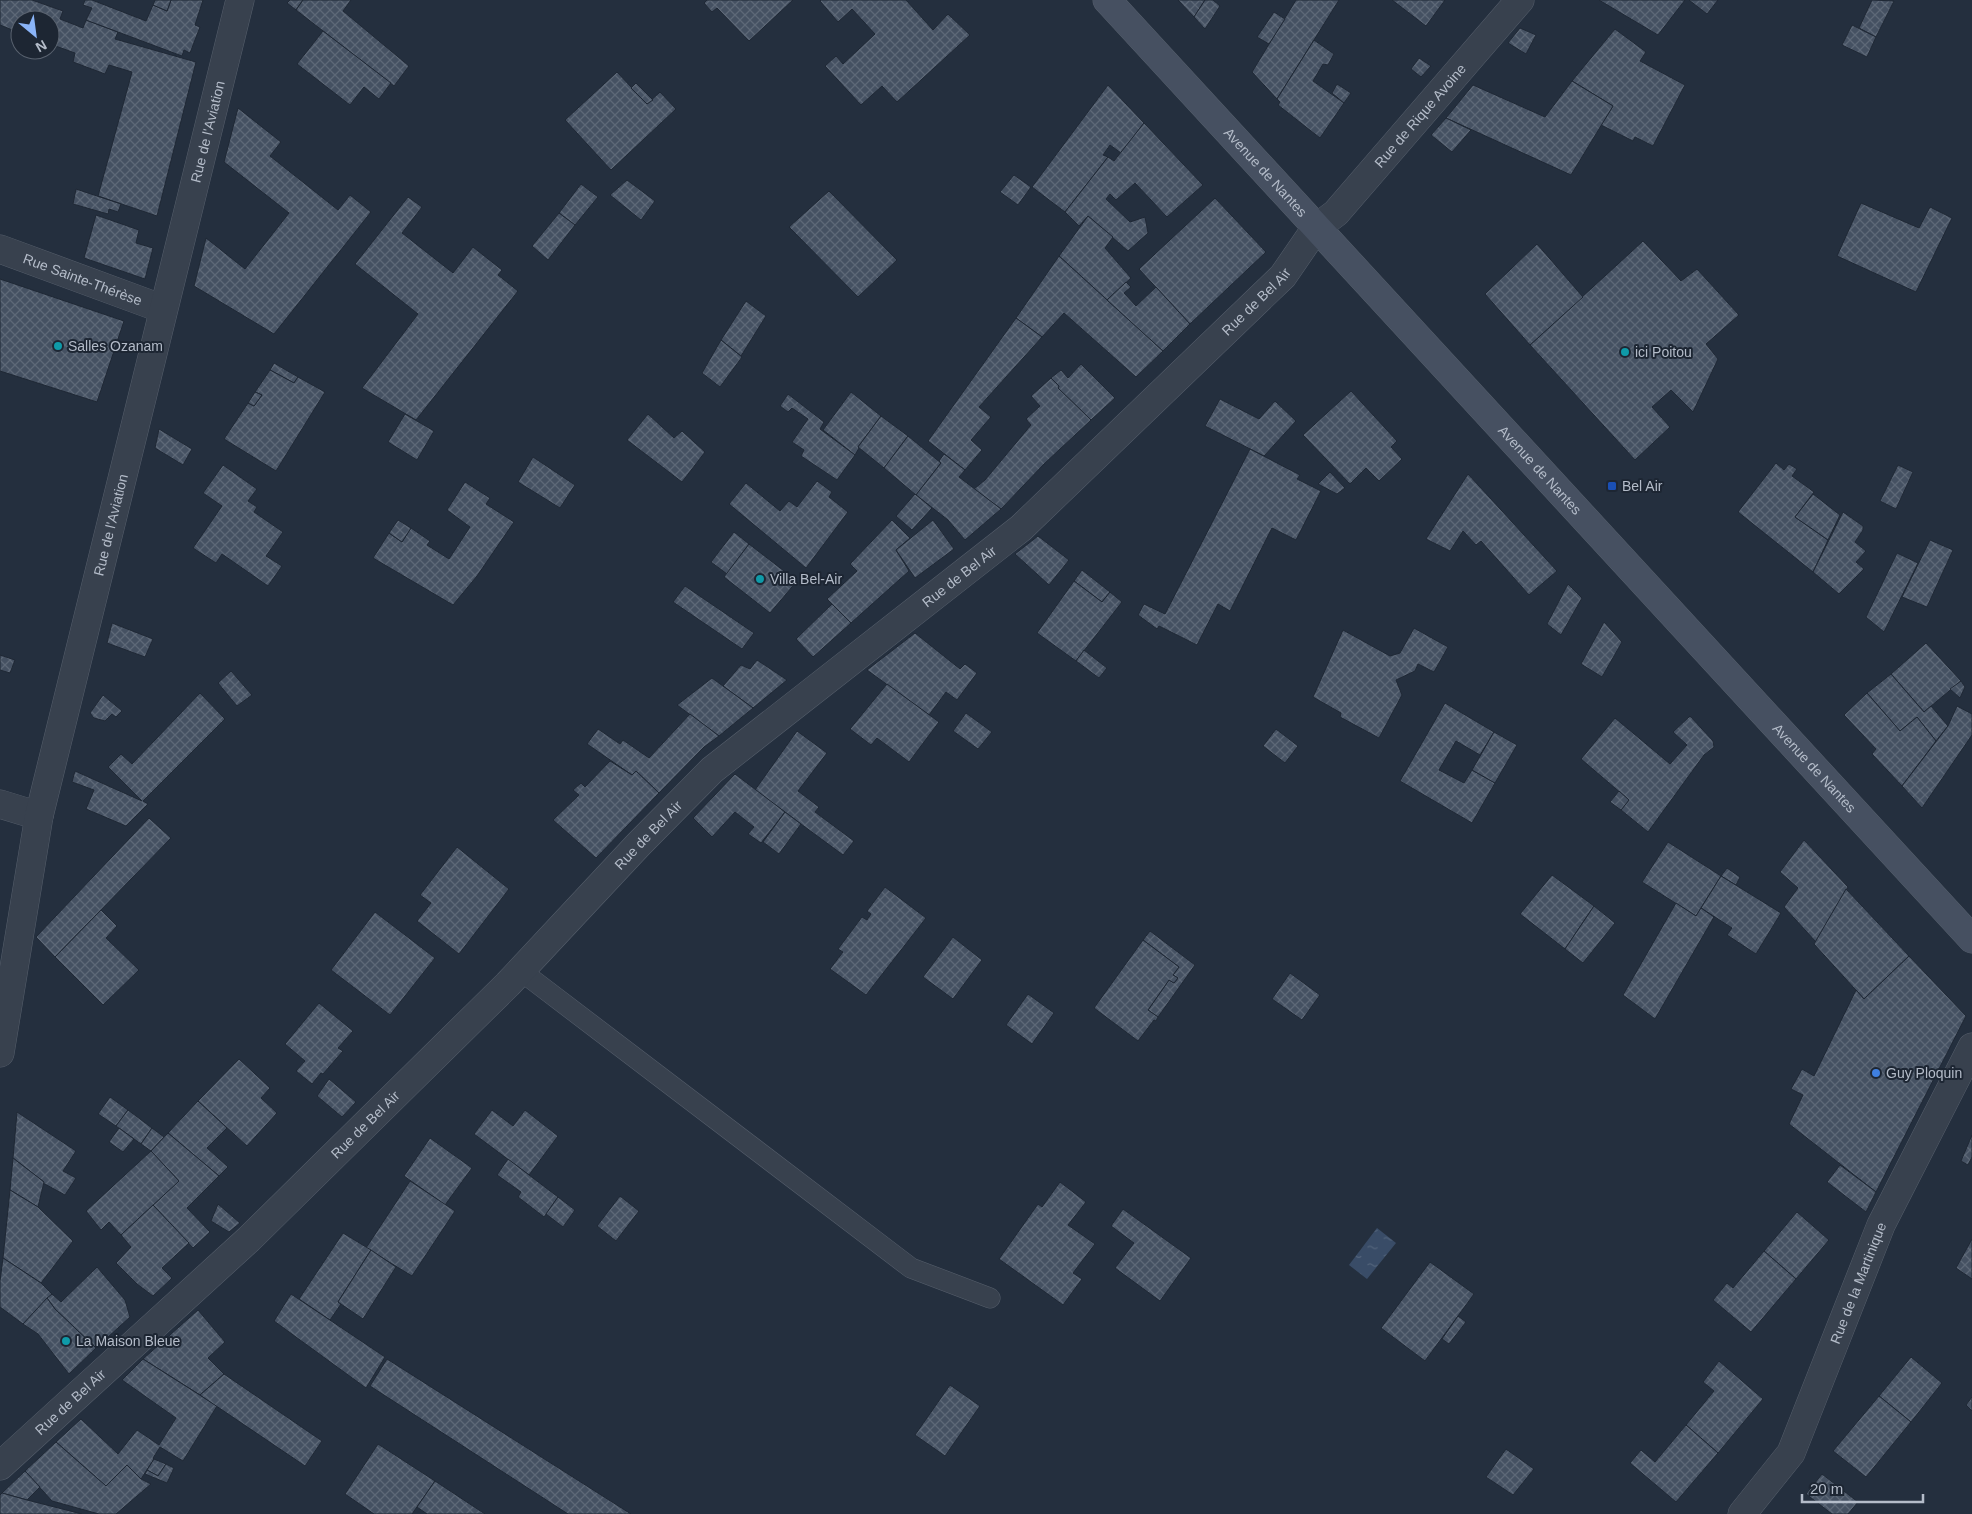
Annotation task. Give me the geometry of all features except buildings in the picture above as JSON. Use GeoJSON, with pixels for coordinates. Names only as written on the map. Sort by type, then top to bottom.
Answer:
{"type":"FeatureCollection","features":[{"type":"Feature","properties":{"kind":"main road","name":"Avenue de Nantes"},"geometry":{"type":"LineString","coordinates":[[1107,0],[1972,940]]}},
{"type":"Feature","properties":{"kind":"street","name":"Rue de l'Aviation"},"geometry":{"type":"LineString","coordinates":[[0,1053],[39,816],[240,0]]}},
{"type":"Feature","properties":{"kind":"street","name":"Rue de Rique Avoine"},"geometry":{"type":"LineString","coordinates":[[1316,228],[1336,213],[1520,0]]}},
{"type":"Feature","properties":{"kind":"street","name":"Rue de Bel Air"},"geometry":{"type":"LineString","coordinates":[[4,1452],[249,1239],[521,971],[638,845],[712,770],[1021,528],[1283,276],[1316,228]]}},
{"type":"Feature","properties":{"kind":"street","name":"Rue Sainte-Thérèse"},"geometry":{"type":"LineString","coordinates":[[0,249],[163,310]]}},
{"type":"Feature","properties":{"kind":"street"},"geometry":{"type":"LineString","coordinates":[[0,804],[39,816]]}},
{"type":"Feature","properties":{"kind":"street","name":"Rue de la Martinique"},"geometry":{"type":"LineString","coordinates":[[1742,1514],[1791,1453],[1881,1225],[1972,1047]]}},
{"type":"Feature","properties":{"kind":"lane"},"geometry":{"type":"LineString","coordinates":[[521,971],[911,1268],[990,1298]]}},
{"type":"Feature","properties":{"kind":"water"},"geometry":{"type":"Polygon","coordinates":[[[1377,1228],[1396,1243],[1367,1279],[1349,1265],[1377,1228]]]}},
{"type":"Feature","properties":{"kind":"place","name":"Salles Ozanam"},"geometry":{"type":"Point","coordinates":[58,346]}},
{"type":"Feature","properties":{"kind":"place","name":"ici Poitou"},"geometry":{"type":"Point","coordinates":[1625,352]}},
{"type":"Feature","properties":{"kind":"place","name":"Bel Air"},"geometry":{"type":"Point","coordinates":[1612,486]}},
{"type":"Feature","properties":{"kind":"place","name":"Villa Bel-Air"},"geometry":{"type":"Point","coordinates":[760,579]}},
{"type":"Feature","properties":{"kind":"place","name":"Guy Ploquin"},"geometry":{"type":"Point","coordinates":[1876,1073]}},
{"type":"Feature","properties":{"kind":"place","name":"La Maison Bleue"},"geometry":{"type":"Point","coordinates":[66,1341]}}]}
